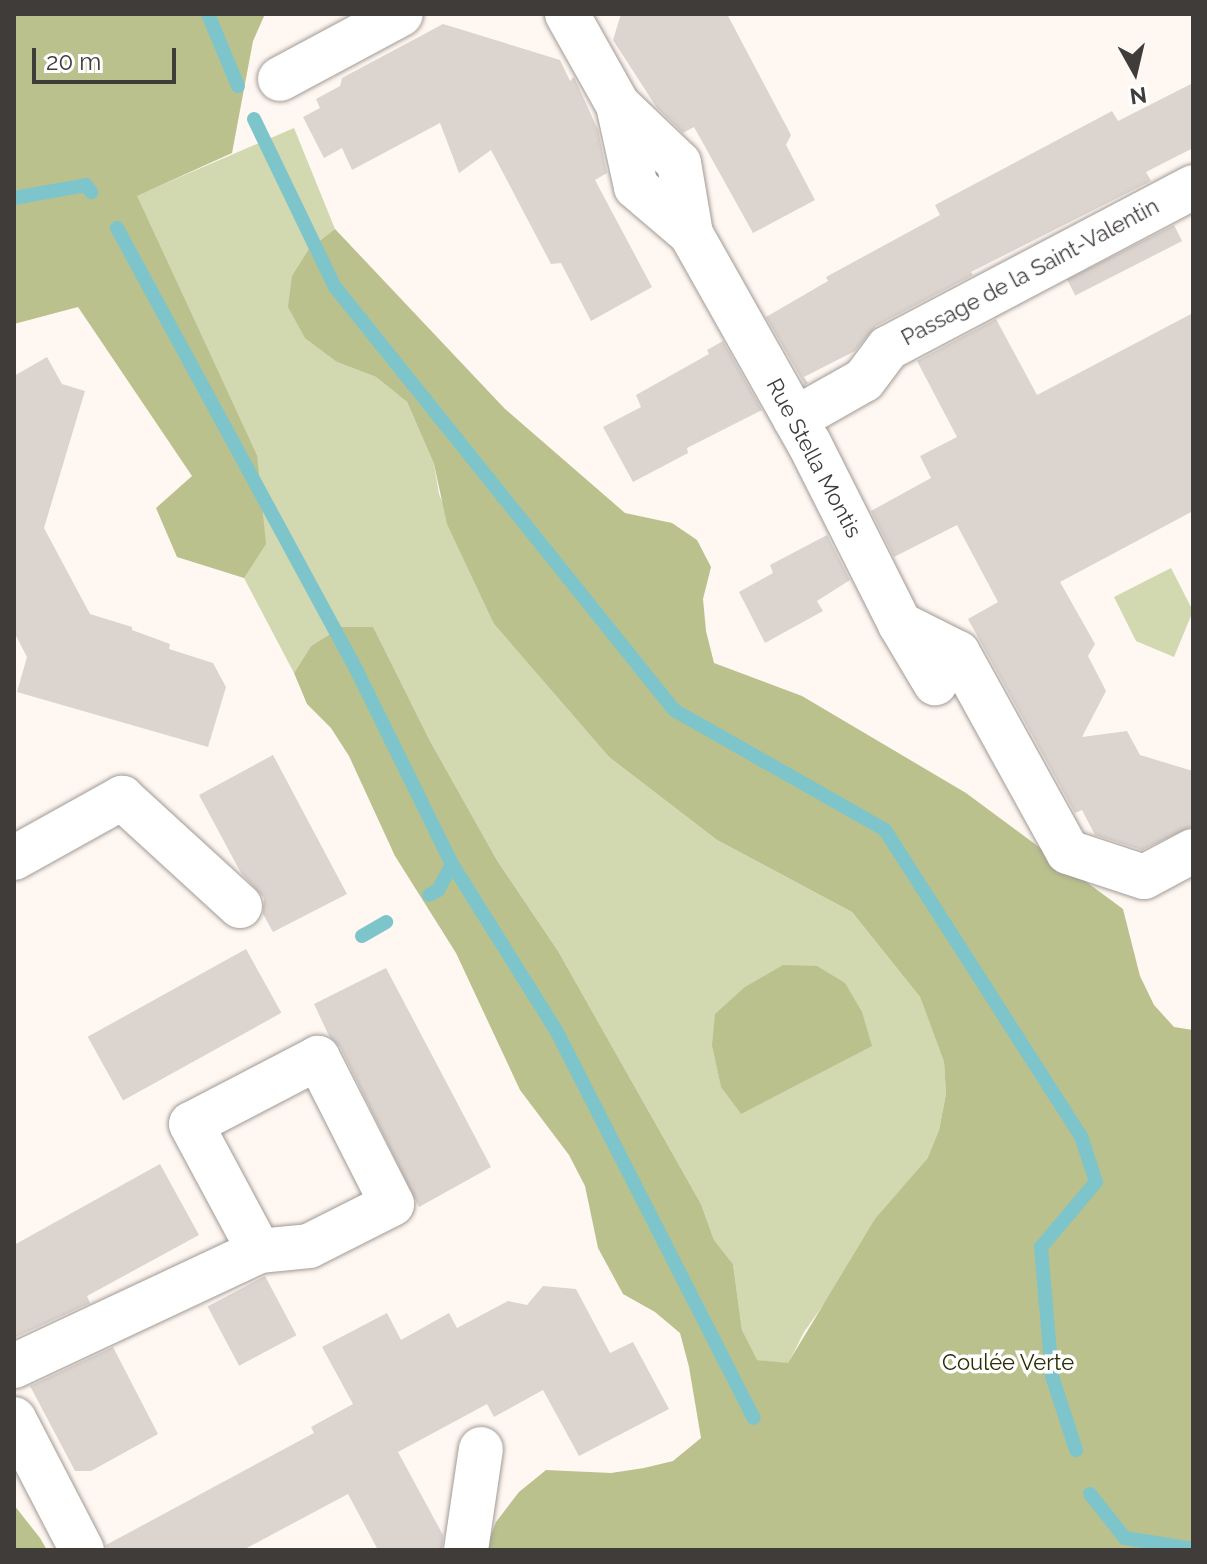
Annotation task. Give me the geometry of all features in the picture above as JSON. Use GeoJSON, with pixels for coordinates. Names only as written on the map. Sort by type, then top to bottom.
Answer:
{"type":"FeatureCollection","features":[{"type":"Feature","properties":{"kind":"street"},"geometry":{"type":"LineString","coordinates":[[280,79],[401,14]]}},
{"type":"Feature","properties":{"kind":"street","name":"Rue Stella Montis"},"geometry":{"type":"LineString","coordinates":[[567,14],[618,105],[636,187],[691,234],[795,419],[900,624],[935,683]]}},
{"type":"Feature","properties":{"kind":"street","name":"Passage de la Saint-Valentin"},"geometry":{"type":"LineString","coordinates":[[795,419],[864,380],[888,348],[1193,187]]}},
{"type":"Feature","properties":{"kind":"street"},"geometry":{"type":"LineString","coordinates":[[900,624],[958,653],[1068,852],[1144,877],[1193,851]]}},
{"type":"Feature","properties":{"kind":"street"},"geometry":{"type":"LineString","coordinates":[[14,858],[122,798],[240,906]]}},
{"type":"Feature","properties":{"kind":"street"},"geometry":{"type":"LineString","coordinates":[[14,1366],[259,1251],[309,1246],[392,1204],[318,1058],[191,1124],[259,1251]]}},
{"type":"Feature","properties":{"kind":"street"},"geometry":{"type":"LineString","coordinates":[[14,1419],[82,1550]]}},
{"type":"Feature","properties":{"kind":"street"},"geometry":{"type":"LineString","coordinates":[[466,1550],[481,1449]]}},
{"type":"Feature","properties":{"kind":"green space"},"geometry":{"type":"Polygon","coordinates":[[[14,14],[265,14],[253,41],[232,153],[137,196],[257,455],[266,544],[244,578],[177,557],[156,508],[192,476],[78,307],[14,324],[14,14]]]}},
{"type":"Feature","properties":{"kind":"green space"},"geometry":{"type":"Polygon","coordinates":[[[294,128],[335,229],[309,249],[337,362],[376,377],[407,402],[434,464],[439,494],[494,624],[609,757],[717,840],[852,912],[920,997],[944,1062],[946,1094],[939,1130],[927,1159],[804,1332],[788,1364],[756,1360],[742,1330],[733,1264],[714,1240],[701,1204],[558,951],[498,862],[430,741],[373,628],[341,627],[311,646],[294,673],[244,578],[257,455],[136,196],[294,128]],[[712,1046],[721,1086],[741,1114],[712,1046]]]}},
{"type":"Feature","properties":{"kind":"green space","name":"Coulée Verte"},"geometry":{"type":"Polygon","coordinates":[[[335,229],[505,409],[625,513],[672,523],[697,540],[711,567],[703,599],[706,631],[714,663],[802,696],[966,793],[1123,909],[1140,976],[1154,1005],[1174,1027],[1193,1030],[1193,1550],[485,1550],[496,1522],[519,1492],[546,1470],[611,1473],[644,1468],[673,1461],[701,1438],[689,1367],[680,1333],[655,1312],[623,1294],[598,1248],[585,1186],[569,1155],[520,1090],[456,953],[395,856],[349,756],[331,728],[307,704],[294,673],[311,646],[341,627],[373,627],[430,741],[498,862],[558,951],[701,1204],[714,1240],[733,1264],[742,1330],[757,1360],[788,1363],[875,1219],[927,1159],[939,1130],[946,1094],[944,1062],[920,997],[852,912],[717,840],[609,757],[494,624],[447,524],[434,464],[407,402],[376,377],[337,362],[305,338],[288,307],[292,276],[309,249],[335,229]]]}},
{"type":"Feature","properties":{"kind":"green space"},"geometry":{"type":"Polygon","coordinates":[[[1171,568],[1193,611],[1174,657],[1136,641],[1114,597],[1171,568]]]}},
{"type":"Feature","properties":{"kind":"green space"},"geometry":{"type":"Polygon","coordinates":[[[783,965],[817,966],[845,983],[862,1012],[872,1046],[741,1114],[721,1087],[712,1046],[715,1014],[745,987],[783,965]]]}},
{"type":"Feature","properties":{"kind":"green space"},"geometry":{"type":"Polygon","coordinates":[[[14,1505],[40,1538],[47,1550],[14,1550],[14,1505]]]}},
{"type":"Feature","properties":{"kind":"building"},"geometry":{"type":"Polygon","coordinates":[[[621,14],[727,14],[791,135],[786,145],[815,200],[753,233],[694,127],[683,133],[657,108],[613,40],[621,14]]]}},
{"type":"Feature","properties":{"kind":"building"},"geometry":{"type":"Polygon","coordinates":[[[443,24],[560,60],[570,81],[574,77],[598,130],[607,173],[595,180],[652,287],[591,321],[561,263],[551,264],[491,150],[459,173],[440,123],[352,170],[342,148],[324,158],[303,117],[320,108],[316,99],[340,86],[342,78],[443,24]]]}},
{"type":"Feature","properties":{"kind":"building"},"geometry":{"type":"Polygon","coordinates":[[[1193,83],[1193,148],[1146,172],[1151,181],[971,272],[973,275],[876,326],[855,351],[804,377],[808,383],[805,385],[766,317],[828,281],[826,277],[940,215],[935,205],[1112,111],[1118,121],[1193,83]]]}},
{"type":"Feature","properties":{"kind":"building"},"geometry":{"type":"Polygon","coordinates":[[[1174,225],[1182,241],[1075,296],[1067,279],[1174,225]]]}},
{"type":"Feature","properties":{"kind":"building"},"geometry":{"type":"Polygon","coordinates":[[[1193,313],[1193,511],[1060,582],[1095,644],[1088,656],[1106,691],[1082,737],[1127,731],[1140,755],[1193,771],[1193,826],[1142,850],[1095,835],[1082,810],[1075,813],[968,619],[998,602],[957,525],[894,557],[871,511],[931,478],[920,456],[957,437],[917,361],[996,319],[1037,395],[1193,313]]]}},
{"type":"Feature","properties":{"kind":"building"},"geometry":{"type":"Polygon","coordinates":[[[723,341],[762,410],[687,448],[688,453],[633,482],[603,427],[641,407],[636,395],[709,354],[707,350],[723,341]]]}},
{"type":"Feature","properties":{"kind":"building"},"geometry":{"type":"Polygon","coordinates":[[[47,357],[62,384],[85,391],[44,528],[90,614],[132,627],[132,630],[170,644],[169,649],[213,663],[226,687],[208,747],[17,692],[27,657],[14,632],[14,376],[47,357]]]}},
{"type":"Feature","properties":{"kind":"building"},"geometry":{"type":"Polygon","coordinates":[[[827,535],[850,580],[817,601],[823,611],[765,643],[739,592],[773,573],[770,565],[827,535]]]}},
{"type":"Feature","properties":{"kind":"building"},"geometry":{"type":"Polygon","coordinates":[[[273,755],[347,894],[273,932],[263,914],[264,898],[241,873],[199,795],[273,755]]]}},
{"type":"Feature","properties":{"kind":"building"},"geometry":{"type":"Polygon","coordinates":[[[246,949],[281,1013],[123,1101],[88,1037],[246,949]]]}},
{"type":"Feature","properties":{"kind":"building"},"geometry":{"type":"Polygon","coordinates":[[[386,968],[491,1167],[419,1207],[340,1047],[329,1036],[314,1004],[386,968]]]}},
{"type":"Feature","properties":{"kind":"building"},"geometry":{"type":"Polygon","coordinates":[[[160,1164],[199,1235],[87,1296],[90,1303],[14,1338],[14,1245],[160,1164]]]}},
{"type":"Feature","properties":{"kind":"building"},"geometry":{"type":"Polygon","coordinates":[[[265,1276],[296,1335],[239,1366],[208,1307],[265,1276]]]}},
{"type":"Feature","properties":{"kind":"building"},"geometry":{"type":"Polygon","coordinates":[[[543,1286],[576,1289],[610,1353],[633,1342],[669,1409],[579,1456],[543,1390],[494,1417],[487,1404],[398,1452],[443,1535],[442,1550],[378,1550],[348,1494],[243,1550],[107,1550],[106,1545],[314,1433],[311,1427],[353,1404],[322,1347],[387,1313],[401,1340],[449,1313],[457,1328],[508,1301],[527,1305],[543,1286]]]}},
{"type":"Feature","properties":{"kind":"building"},"geometry":{"type":"Polygon","coordinates":[[[113,1347],[158,1434],[91,1471],[75,1471],[30,1386],[113,1347]]]}},
{"type":"Feature","properties":{"kind":"waterway"},"geometry":{"type":"LineString","coordinates":[[208,14],[238,86]]}},
{"type":"Feature","properties":{"kind":"waterway"},"geometry":{"type":"LineString","coordinates":[[254,119],[335,287],[674,710],[885,830],[1081,1136],[1096,1182],[1041,1247],[1052,1376],[1076,1450]]}},
{"type":"Feature","properties":{"kind":"waterway"},"geometry":{"type":"LineString","coordinates":[[14,198],[86,185],[91,192]]}},
{"type":"Feature","properties":{"kind":"waterway"},"geometry":{"type":"LineString","coordinates":[[117,228],[356,669],[452,864],[438,890],[429,895]]}},
{"type":"Feature","properties":{"kind":"waterway"},"geometry":{"type":"LineString","coordinates":[[452,864],[557,1032],[754,1418]]}},
{"type":"Feature","properties":{"kind":"waterway"},"geometry":{"type":"LineString","coordinates":[[362,936],[386,922]]}},
{"type":"Feature","properties":{"kind":"waterway"},"geometry":{"type":"LineString","coordinates":[[1090,1494],[1125,1538],[1193,1549]]}}]}
